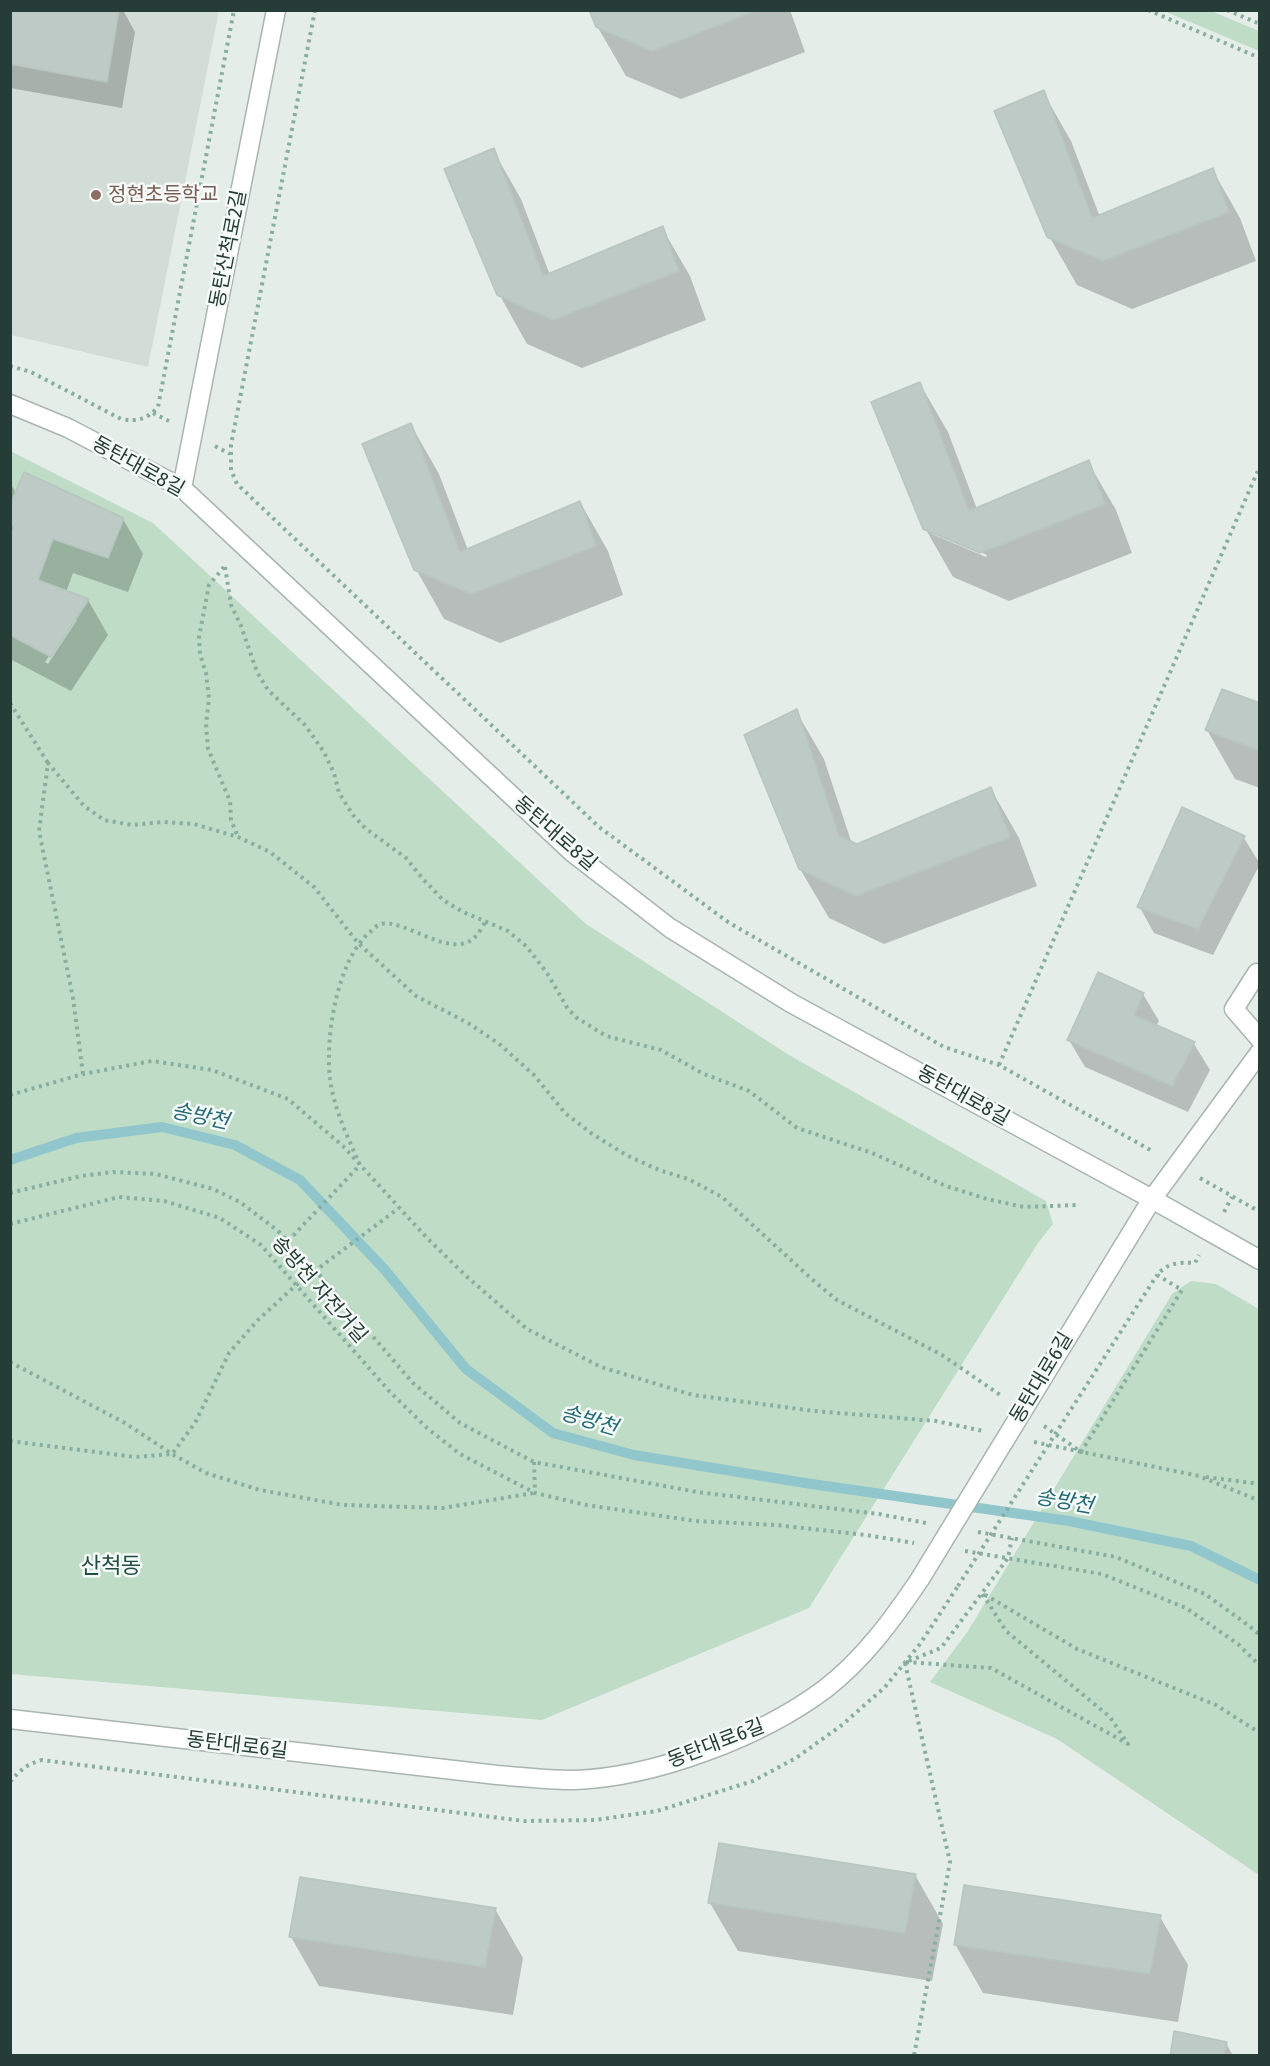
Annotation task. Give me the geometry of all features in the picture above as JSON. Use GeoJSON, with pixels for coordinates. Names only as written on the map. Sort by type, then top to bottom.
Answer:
{"type":"FeatureCollection","features":[{"type":"Feature","properties":{"kind":"street","name":"동탄산척로2길"},"geometry":{"type":"LineString","coordinates":[[182,488],[276,10]]}},
{"type":"Feature","properties":{"kind":"street","name":"동탄대로8길"},"geometry":{"type":"LineString","coordinates":[[10,404],[68,428],[182,488],[573,853],[670,928],[791,1003],[1260,1260]]}},
{"type":"Feature","properties":{"kind":"street"},"geometry":{"type":"LineString","coordinates":[[1260,974],[1257,974],[1234,1009],[1260,1039]]}},
{"type":"Feature","properties":{"kind":"street","name":"동탄대로6길"},"geometry":{"type":"LineString","coordinates":[[10,1719],[497,1775],[575,1780],[641,1771],[714,1749],[780,1719],[826,1688],[865,1652],[894,1617],[920,1579],[1152,1199],[1260,1052]]}},
{"type":"Feature","properties":{"kind":"path"},"geometry":{"type":"LineString","coordinates":[[10,366],[31,372],[122,419],[143,420],[158,407],[234,10]]}},
{"type":"Feature","properties":{"kind":"path"},"geometry":{"type":"LineString","coordinates":[[315,10],[231,445],[231,470],[237,484],[599,827],[728,921],[944,1047],[999,1065],[1260,1212]]}},
{"type":"Feature","properties":{"kind":"path"},"geometry":{"type":"LineString","coordinates":[[1148,10],[1260,58]]}},
{"type":"Feature","properties":{"kind":"path"},"geometry":{"type":"LineString","coordinates":[[1227,10],[1260,24]]}},
{"type":"Feature","properties":{"kind":"path"},"geometry":{"type":"LineString","coordinates":[[999,1065],[1260,466]]}},
{"type":"Feature","properties":{"kind":"path"},"geometry":{"type":"LineString","coordinates":[[238,837],[231,820],[230,801],[208,749],[209,699],[199,637],[209,585],[225,567],[231,604],[257,672],[268,690],[305,725],[324,752],[334,773],[339,793],[352,814],[365,828],[406,858],[443,900],[463,912],[508,931],[526,946],[547,973],[568,1009],[592,1028],[622,1041],[662,1050],[697,1071],[749,1091],[797,1128],[872,1153],[946,1186],[987,1199],[1024,1207],[1078,1205]]}},
{"type":"Feature","properties":{"kind":"path"},"geometry":{"type":"LineString","coordinates":[[10,703],[48,763],[84,806],[104,820],[132,825],[163,822],[194,825],[238,837],[270,852],[314,887],[358,943],[416,996],[468,1023],[498,1043],[534,1075],[566,1113],[591,1133],[627,1155],[659,1170],[688,1179],[722,1197],[837,1300],[942,1355],[1007,1400]]}},
{"type":"Feature","properties":{"kind":"path"},"geometry":{"type":"LineString","coordinates":[[48,763],[39,831],[73,998],[83,1074]]}},
{"type":"Feature","properties":{"kind":"path"},"geometry":{"type":"LineString","coordinates":[[360,1165],[343,1127],[330,1080],[329,1057],[333,1019],[340,982],[346,966],[358,943],[379,925],[394,923],[445,943],[463,943],[476,938],[486,921]]}},
{"type":"Feature","properties":{"kind":"path"},"geometry":{"type":"LineString","coordinates":[[10,1095],[83,1074],[152,1061],[212,1070],[288,1099],[343,1146],[399,1208],[465,1275],[526,1329],[601,1366],[693,1395],[814,1411],[936,1420],[992,1432]]}},
{"type":"Feature","properties":{"kind":"path"},"geometry":{"type":"LineString","coordinates":[[288,1241],[360,1165]]}},
{"type":"Feature","properties":{"kind":"path"},"geometry":{"type":"LineString","coordinates":[[10,1193],[81,1176],[113,1172],[156,1174],[213,1189],[240,1203],[278,1231],[317,1272],[413,1383],[460,1423],[534,1462],[697,1492],[879,1514],[935,1524]]}},
{"type":"Feature","properties":{"kind":"path","name":"송방천 자전거길"},"geometry":{"type":"LineString","coordinates":[[10,1224],[119,1197],[164,1201],[220,1218],[261,1245],[390,1392],[427,1428],[460,1454],[535,1492]]}},
{"type":"Feature","properties":{"kind":"path"},"geometry":{"type":"LineString","coordinates":[[10,1441],[135,1457],[172,1454],[195,1423],[229,1353],[258,1320],[295,1286],[317,1272],[399,1208]]}},
{"type":"Feature","properties":{"kind":"path"},"geometry":{"type":"LineString","coordinates":[[958,1586],[1156,1275],[1170,1265],[1180,1262],[1195,1263]]}},
{"type":"Feature","properties":{"kind":"path"},"geometry":{"type":"LineString","coordinates":[[1081,1452],[1182,1290],[1156,1275]]}},
{"type":"Feature","properties":{"kind":"path"},"geometry":{"type":"LineString","coordinates":[[10,1362],[125,1423],[206,1473],[260,1490],[343,1505],[443,1508],[535,1492],[534,1462]]}},
{"type":"Feature","properties":{"kind":"path"},"geometry":{"type":"LineString","coordinates":[[1035,1420],[1081,1452]]}},
{"type":"Feature","properties":{"kind":"path"},"geometry":{"type":"LineString","coordinates":[[1025,1440],[1199,1476],[1260,1484]]}},
{"type":"Feature","properties":{"kind":"path"},"geometry":{"type":"LineString","coordinates":[[1199,1476],[1260,1502]]}},
{"type":"Feature","properties":{"kind":"path"},"geometry":{"type":"LineString","coordinates":[[968,1530],[1116,1557],[1205,1594],[1260,1635]]}},
{"type":"Feature","properties":{"kind":"path"},"geometry":{"type":"LineString","coordinates":[[905,1662],[941,1648],[1008,1558],[1012,1538]]}},
{"type":"Feature","properties":{"kind":"path"},"geometry":{"type":"LineString","coordinates":[[905,1662],[991,1668],[1128,1744],[1110,1717],[1006,1631],[982,1593]]}},
{"type":"Feature","properties":{"kind":"path"},"geometry":{"type":"LineString","coordinates":[[982,1593],[1077,1649],[1216,1705],[1260,1733]]}},
{"type":"Feature","properties":{"kind":"path"},"geometry":{"type":"LineString","coordinates":[[905,1662],[950,1862],[914,2055]]}},
{"type":"Feature","properties":{"kind":"shaded area","name":"정현초등학교"},"geometry":{"type":"Polygon","coordinates":[[[11,11],[219,11],[148,367],[11,335],[11,11]]]}},
{"type":"Feature","properties":{"kind":"green space"},"geometry":{"type":"Polygon","coordinates":[[[1164,11],[1211,11],[1259,31],[1259,51],[1164,11]]]}},
{"type":"Feature","properties":{"kind":"green space"},"geometry":{"type":"Polygon","coordinates":[[[10,451],[153,523],[586,924],[789,1055],[1046,1201],[1053,1224],[1038,1243],[809,1608],[542,1720],[11,1674],[10,451]]]}},
{"type":"Feature","properties":{"kind":"green space"},"geometry":{"type":"Polygon","coordinates":[[[1191,1281],[1216,1284],[1259,1309],[1259,1875],[1057,1739],[930,1682],[968,1631],[1172,1294],[1191,1281]]]}},
{"type":"Feature","properties":{"kind":"building"},"geometry":{"type":"Polygon","coordinates":[[[10,10],[119,10],[107,82],[10,64],[10,10]]]}},
{"type":"Feature","properties":{"kind":"building"},"geometry":{"type":"Polygon","coordinates":[[[589,10],[758,10],[652,51],[596,27],[589,10]]]}},
{"type":"Feature","properties":{"kind":"building"},"geometry":{"type":"Polygon","coordinates":[[[1044,90],[1092,218],[1213,168],[1229,212],[1103,261],[1047,237],[994,111],[1044,90]]]}},
{"type":"Feature","properties":{"kind":"building"},"geometry":{"type":"Polygon","coordinates":[[[494,148],[543,276],[663,226],[679,271],[553,320],[497,295],[444,169],[494,148]]]}},
{"type":"Feature","properties":{"kind":"building"},"geometry":{"type":"Polygon","coordinates":[[[920,382],[969,511],[1089,460],[1105,504],[980,553],[923,529],[871,402],[920,382]]]}},
{"type":"Feature","properties":{"kind":"building"},"geometry":{"type":"Polygon","coordinates":[[[411,423],[460,552],[580,501],[596,546],[471,594],[414,570],[362,444],[411,423]]]}},
{"type":"Feature","properties":{"kind":"building"},"geometry":{"type":"Polygon","coordinates":[[[24,472],[124,518],[108,558],[53,539],[38,580],[89,599],[51,657],[10,635],[10,535],[14,527],[10,526],[10,505],[24,472]]]}},
{"type":"Feature","properties":{"kind":"building"},"geometry":{"type":"Polygon","coordinates":[[[1222,689],[1260,703],[1260,751],[1205,730],[1222,689]]]}},
{"type":"Feature","properties":{"kind":"building"},"geometry":{"type":"Polygon","coordinates":[[[797,709],[839,836],[857,844],[991,787],[1010,837],[856,896],[799,869],[744,735],[797,709]]]}},
{"type":"Feature","properties":{"kind":"building"},"geometry":{"type":"Polygon","coordinates":[[[1182,807],[1245,836],[1198,929],[1137,907],[1182,807]]]}},
{"type":"Feature","properties":{"kind":"building"},"geometry":{"type":"Polygon","coordinates":[[[1098,972],[1144,993],[1134,1015],[1195,1042],[1172,1086],[1067,1040],[1098,972]]]}},
{"type":"Feature","properties":{"kind":"building"},"geometry":{"type":"Polygon","coordinates":[[[719,1843],[916,1874],[905,1933],[708,1903],[719,1843]]]}},
{"type":"Feature","properties":{"kind":"building"},"geometry":{"type":"Polygon","coordinates":[[[300,1877],[496,1908],[485,1967],[289,1937],[300,1877]]]}},
{"type":"Feature","properties":{"kind":"building"},"geometry":{"type":"Polygon","coordinates":[[[964,1885],[1161,1915],[1150,1974],[954,1945],[964,1885]]]}},
{"type":"Feature","properties":{"kind":"building"},"geometry":{"type":"Polygon","coordinates":[[[1174,2031],[1227,2042],[1224,2056],[1170,2056],[1174,2031]]]}},
{"type":"Feature","properties":{"kind":"waterway","name":"송방천"},"geometry":{"type":"LineString","coordinates":[[10,1160],[76,1138],[162,1127],[235,1145],[300,1180],[385,1270],[466,1369],[553,1433],[634,1455],[805,1483],[1069,1521],[1191,1546],[1260,1580]]}},
{"type":"Feature","properties":{"kind":"place","name":"정현초등학교"},"geometry":{"type":"Point","coordinates":[96,195]}},
{"type":"Feature","properties":{"kind":"district","name":"산척동"},"geometry":{"type":"Point","coordinates":[111,1567]}}]}
